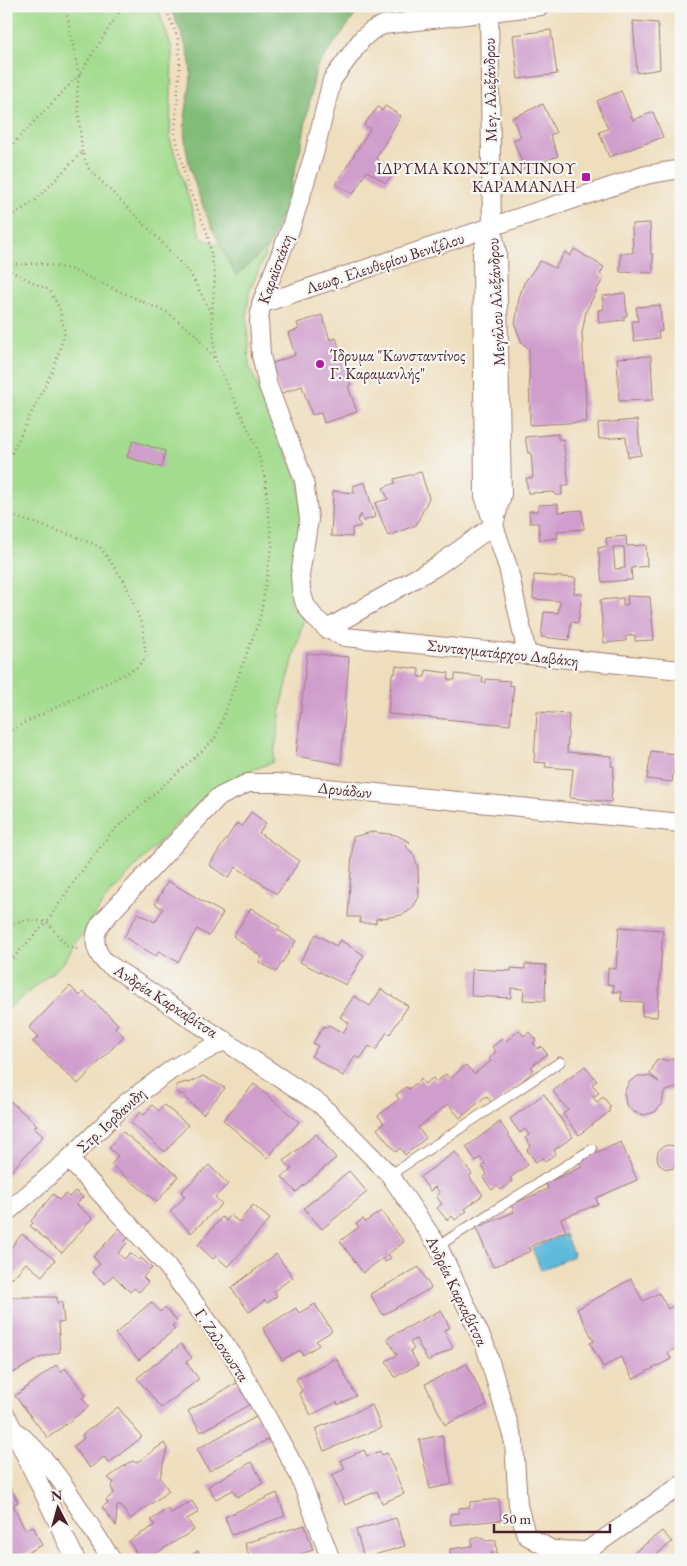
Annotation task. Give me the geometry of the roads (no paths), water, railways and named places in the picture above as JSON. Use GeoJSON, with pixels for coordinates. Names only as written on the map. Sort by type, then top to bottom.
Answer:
{"type":"FeatureCollection","features":[{"type":"Feature","properties":{"kind":"street"},"geometry":{"type":"LineString","coordinates":[[489,12],[541,6]]}},
{"type":"Feature","properties":{"kind":"street","name":"Καραϊσκάκη"},"geometry":{"type":"LineString","coordinates":[[327,629],[315,618],[305,604],[301,590],[300,575],[308,519],[304,480],[268,386],[263,365],[259,321],[261,304],[291,227],[314,154],[332,80],[362,39],[371,31],[383,25],[489,12]]}},
{"type":"Feature","properties":{"kind":"street","name":"Μεγ. Αλεξάνδρου"},"geometry":{"type":"LineString","coordinates":[[489,12],[492,228]]}},
{"type":"Feature","properties":{"kind":"street","name":"Λεωφ. Ελευθερίου Βενιζέλου"},"geometry":{"type":"LineString","coordinates":[[261,304],[646,175],[681,169]]}},
{"type":"Feature","properties":{"kind":"street","name":"Μεγάλου Αλεξάνδρου"},"geometry":{"type":"LineString","coordinates":[[492,228],[497,252],[502,494],[494,525]]}},
{"type":"Feature","properties":{"kind":"street"},"geometry":{"type":"LineString","coordinates":[[327,629],[437,566],[494,525],[508,567],[527,654]]}},
{"type":"Feature","properties":{"kind":"street","name":"Συνταγματάρχου Δαβάκη"},"geometry":{"type":"LineString","coordinates":[[327,629],[344,637],[681,670]]}},
{"type":"Feature","properties":{"kind":"street","name":"Δρυάδων"},"geometry":{"type":"LineString","coordinates":[[99,954],[95,938],[102,922],[217,798],[248,783],[276,783],[681,823]]}},
{"type":"Feature","properties":{"kind":"street","name":"Ανδρέα Καρκαβίτσα"},"geometry":{"type":"LineString","coordinates":[[99,954],[320,1104],[390,1174],[438,1246],[485,1345],[514,1442],[518,1505],[526,1536],[552,1550],[580,1555]]}},
{"type":"Feature","properties":{"kind":"street","name":"Στρ. Ιορδανιδη"},"geometry":{"type":"LineString","coordinates":[[6,1213],[69,1159],[126,1102],[149,1085],[225,1040]]}},
{"type":"Feature","properties":{"kind":"street","name":"Γ. Ζαλοκωστα"},"geometry":{"type":"LineString","coordinates":[[69,1159],[167,1266],[232,1354],[299,1475],[331,1560]]}},
{"type":"Feature","properties":{"kind":"street"},"geometry":{"type":"LineString","coordinates":[[10,1422],[76,1560]]}},
{"type":"Feature","properties":{"kind":"street"},"geometry":{"type":"LineString","coordinates":[[10,1422],[33,1445],[57,1476],[112,1560]]}},
{"type":"Feature","properties":{"kind":"street"},"geometry":{"type":"LineString","coordinates":[[580,1555],[681,1485]]}},
{"type":"Feature","properties":{"kind":"lane"},"geometry":{"type":"LineString","coordinates":[[390,1174],[560,1062]]}},
{"type":"Feature","properties":{"kind":"lane"},"geometry":{"type":"LineString","coordinates":[[438,1246],[592,1150]]}},
{"type":"Feature","properties":{"kind":"water"},"geometry":{"type":"Polygon","coordinates":[[[565,1234],[574,1256],[541,1270],[532,1248],[565,1234]]]}},
{"type":"Feature","properties":{"kind":"place","name":"ΙΔΡΥΜΑ ΚΩΝΣΤΑΝΤΙΝΟΥ ΚΑΡΑΜΑΝΛΗ"},"geometry":{"type":"Point","coordinates":[586,177]}},
{"type":"Feature","properties":{"kind":"place","name":"Ίδρυμα \"Κωνσταντίνος Γ. Καραμανλής\""},"geometry":{"type":"Point","coordinates":[320,364]}}]}
